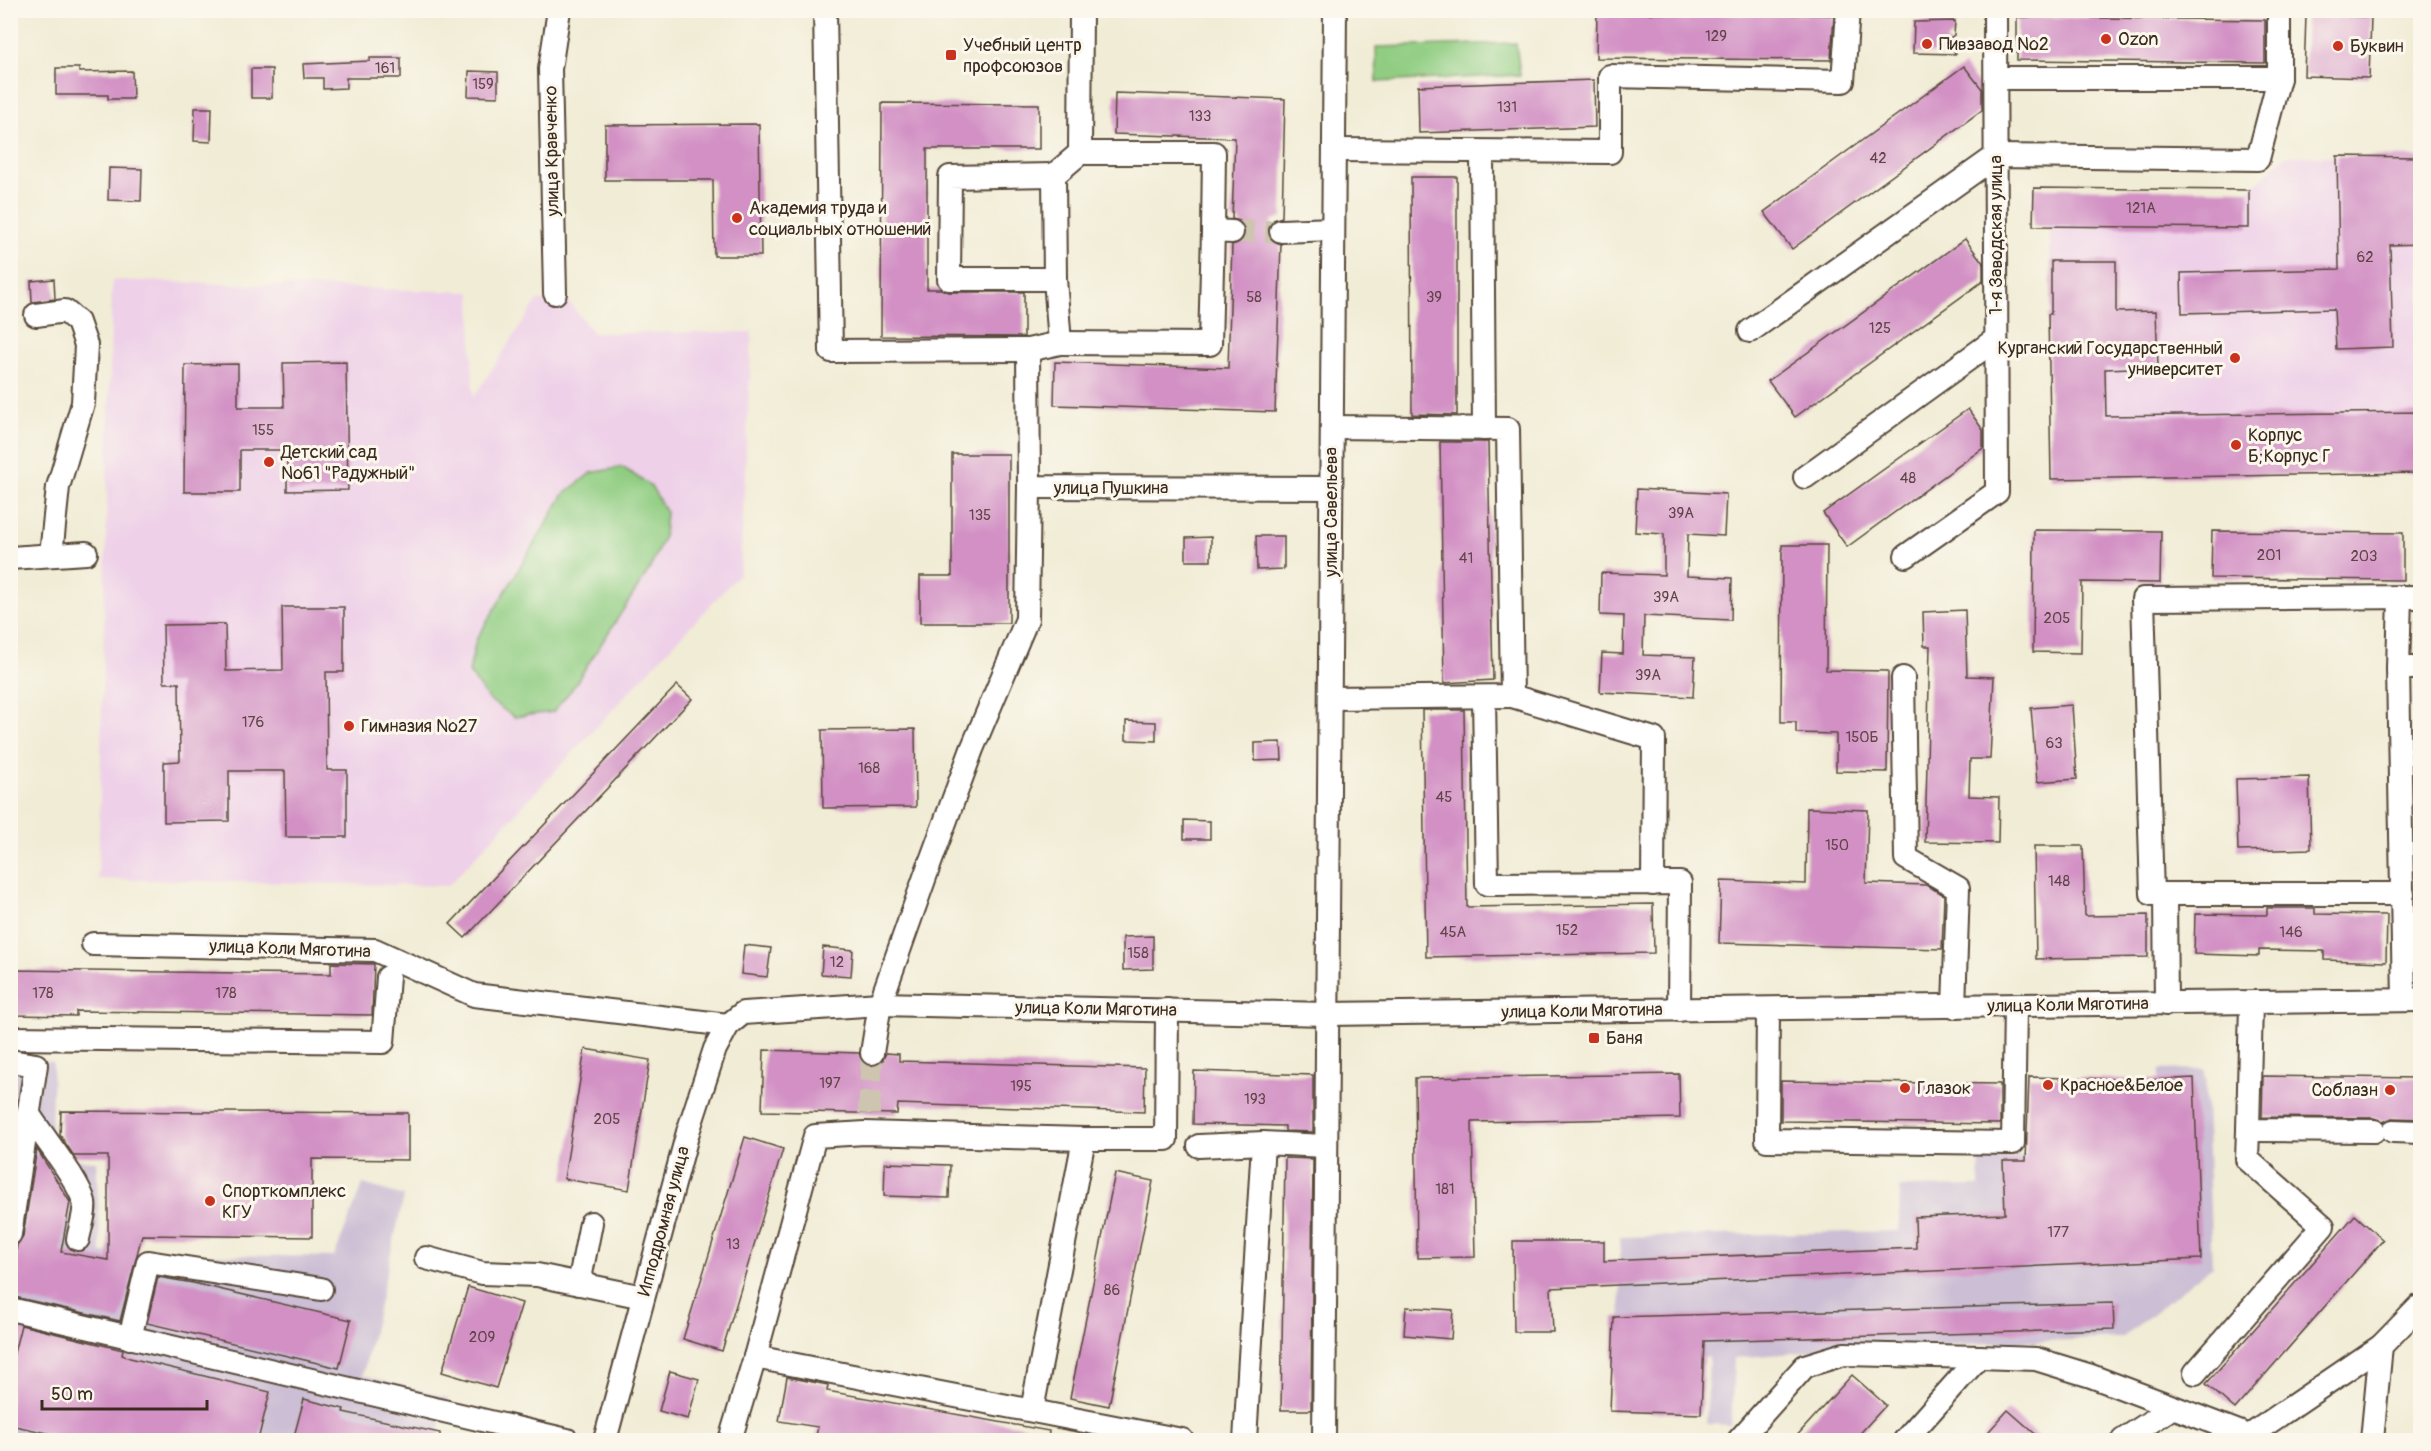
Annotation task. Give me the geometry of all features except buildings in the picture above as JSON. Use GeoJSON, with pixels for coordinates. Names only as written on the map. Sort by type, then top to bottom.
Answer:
{"type":"FeatureCollection","features":[{"type":"Feature","properties":{"kind":"street","name":"улица Кравченко"},"geometry":{"type":"LineString","coordinates":[[555,292],[550,69],[559,10]]}},
{"type":"Feature","properties":{"kind":"street"},"geometry":{"type":"LineString","coordinates":[[825,10],[831,351],[1028,350],[1060,343],[1210,344],[1222,231],[1214,153],[1080,153],[1054,175],[950,177],[949,279],[1055,279]]}},
{"type":"Feature","properties":{"kind":"street"},"geometry":{"type":"LineString","coordinates":[[1080,153],[1081,10]]}},
{"type":"Feature","properties":{"kind":"street","name":"улица Савельева"},"geometry":{"type":"LineString","coordinates":[[1324,1440],[1335,10]]}},
{"type":"Feature","properties":{"kind":"street"},"geometry":{"type":"LineString","coordinates":[[1334,150],[1610,152],[1610,76],[1843,81],[1848,10]]}},
{"type":"Feature","properties":{"kind":"street","name":"1-я Заводская улица"},"geometry":{"type":"LineString","coordinates":[[1906,556],[1997,492],[1995,10]]}},
{"type":"Feature","properties":{"kind":"street"},"geometry":{"type":"LineString","coordinates":[[1750,331],[1996,156],[2258,159],[2279,78],[2279,10]]}},
{"type":"Feature","properties":{"kind":"street"},"geometry":{"type":"LineString","coordinates":[[1997,78],[2279,78]]}},
{"type":"Feature","properties":{"kind":"street"},"geometry":{"type":"LineString","coordinates":[[1482,152],[1484,429]]}},
{"type":"Feature","properties":{"kind":"street"},"geometry":{"type":"LineString","coordinates":[[1054,175],[1055,279],[1060,343]]}},
{"type":"Feature","properties":{"kind":"street"},"geometry":{"type":"LineString","coordinates":[[1281,231],[1333,229]]}},
{"type":"Feature","properties":{"kind":"street"},"geometry":{"type":"LineString","coordinates":[[36,315],[65,311],[78,322],[86,345],[83,403],[58,487],[51,555]]}},
{"type":"Feature","properties":{"kind":"street"},"geometry":{"type":"LineString","coordinates":[[1805,477],[1996,339]]}},
{"type":"Feature","properties":{"kind":"street","name":"улица Пушкина"},"geometry":{"type":"LineString","coordinates":[[1028,350],[1029,488],[1331,488]]}},
{"type":"Feature","properties":{"kind":"street"},"geometry":{"type":"LineString","coordinates":[[1332,427],[1508,429],[1512,696]]}},
{"type":"Feature","properties":{"kind":"street"},"geometry":{"type":"LineString","coordinates":[[872,1053],[880,1004],[972,749],[1027,619],[1029,488]]}},
{"type":"Feature","properties":{"kind":"street"},"geometry":{"type":"LineString","coordinates":[[10,558],[86,553]]}},
{"type":"Feature","properties":{"kind":"street"},"geometry":{"type":"LineString","coordinates":[[2403,894],[2152,894],[2143,599],[2410,597],[2403,894],[2413,1000]]}},
{"type":"Feature","properties":{"kind":"street"},"geometry":{"type":"LineString","coordinates":[[1903,678],[1906,858],[1958,888],[1953,1007]]}},
{"type":"Feature","properties":{"kind":"street"},"geometry":{"type":"LineString","coordinates":[[1484,696],[1487,884],[1680,884],[1679,1010]]}},
{"type":"Feature","properties":{"kind":"street"},"geometry":{"type":"LineString","coordinates":[[1330,698],[1512,696],[1654,739],[1653,884]]}},
{"type":"Feature","properties":{"kind":"street"},"geometry":{"type":"LineString","coordinates":[[2165,894],[2166,1004]]}},
{"type":"Feature","properties":{"kind":"street","name":"улица Коли Мяготина"},"geometry":{"type":"LineString","coordinates":[[93,944],[375,950],[474,995],[735,1019],[880,1004],[1327,1014],[2413,1000]]}},
{"type":"Feature","properties":{"kind":"street"},"geometry":{"type":"LineString","coordinates":[[10,1038],[383,1042],[388,977]]}},
{"type":"Feature","properties":{"kind":"street"},"geometry":{"type":"LineString","coordinates":[[2194,1373],[2323,1226],[2247,1159],[2251,1003]]}},
{"type":"Feature","properties":{"kind":"street"},"geometry":{"type":"LineString","coordinates":[[1768,1009],[1767,1140],[2013,1143],[2015,1006]]}},
{"type":"Feature","properties":{"kind":"street"},"geometry":{"type":"LineString","coordinates":[[730,1440],[815,1136],[867,1124],[1084,1139],[1166,1138],[1167,1010]]}},
{"type":"Feature","properties":{"kind":"street","name":"Ипподромная улица"},"geometry":{"type":"LineString","coordinates":[[605,1440],[688,1132],[715,1049],[735,1019]]}},
{"type":"Feature","properties":{"kind":"street"},"geometry":{"type":"LineString","coordinates":[[10,1061],[36,1065],[10,1234]]}},
{"type":"Feature","properties":{"kind":"street"},"geometry":{"type":"LineString","coordinates":[[28,1113],[79,1188],[85,1204],[78,1239]]}},
{"type":"Feature","properties":{"kind":"street"},"geometry":{"type":"LineString","coordinates":[[2248,1130],[2421,1132]]}},
{"type":"Feature","properties":{"kind":"street"},"geometry":{"type":"LineString","coordinates":[[1032,1410],[1084,1139]]}},
{"type":"Feature","properties":{"kind":"street"},"geometry":{"type":"LineString","coordinates":[[1199,1146],[1263,1143],[1326,1146]]}},
{"type":"Feature","properties":{"kind":"street"},"geometry":{"type":"LineString","coordinates":[[1245,1440],[1263,1143]]}},
{"type":"Feature","properties":{"kind":"street"},"geometry":{"type":"LineString","coordinates":[[579,1284],[591,1223]]}},
{"type":"Feature","properties":{"kind":"street"},"geometry":{"type":"LineString","coordinates":[[426,1258],[482,1273],[537,1275],[644,1297]]}},
{"type":"Feature","properties":{"kind":"street"},"geometry":{"type":"LineString","coordinates":[[130,1338],[148,1262],[321,1289]]}},
{"type":"Feature","properties":{"kind":"street"},"geometry":{"type":"LineString","coordinates":[[1739,1440],[1805,1366],[1844,1354],[2036,1359],[2091,1376],[2251,1438],[2381,1346],[2421,1306]]}},
{"type":"Feature","properties":{"kind":"street"},"geometry":{"type":"LineString","coordinates":[[10,1309],[567,1440]]}},
{"type":"Feature","properties":{"kind":"street"},"geometry":{"type":"LineString","coordinates":[[2372,1440],[2381,1346]]}},
{"type":"Feature","properties":{"kind":"street"},"geometry":{"type":"LineString","coordinates":[[754,1357],[1182,1440]]}},
{"type":"Feature","properties":{"kind":"street"},"geometry":{"type":"LineString","coordinates":[[1905,1440],[1979,1357]]}},
{"type":"Feature","properties":{"kind":"street"},"geometry":{"type":"LineString","coordinates":[[2123,1440],[2173,1407]]}},
{"type":"Feature","properties":{"kind":"shaded area","name":"Курганский Государственный университет"},"geometry":{"type":"Polygon","coordinates":[[[2285,156],[2420,157],[2420,473],[2051,479],[2050,417],[2117,312],[2116,289],[2051,289],[2050,227],[2033,226],[2034,188],[2249,190],[2285,156]]]}},
{"type":"Feature","properties":{"kind":"shaded area","name":"Гимназия №27"},"geometry":{"type":"Polygon","coordinates":[[[112,280],[471,292],[473,398],[537,301],[568,301],[593,333],[752,332],[740,573],[448,886],[98,879],[112,280]]]}},
{"type":"Feature","properties":{"kind":"shaded area"},"geometry":{"type":"Polygon","coordinates":[[[11,1057],[53,1062],[50,1158],[96,1161],[101,1253],[334,1257],[363,1184],[404,1196],[363,1375],[448,1398],[436,1440],[11,1440],[11,1057]]]}},
{"type":"Feature","properties":{"kind":"shaded area"},"geometry":{"type":"Polygon","coordinates":[[[2205,1069],[2212,1266],[2122,1338],[1841,1349],[1734,1358],[1731,1425],[1706,1424],[1709,1357],[1621,1356],[1620,1237],[1899,1231],[1900,1187],[1979,1186],[1980,1157],[2159,1150],[2159,1070],[2205,1069]]]}},
{"type":"Feature","properties":{"kind":"green space"},"geometry":{"type":"Polygon","coordinates":[[[1516,43],[1520,75],[1377,82],[1376,47],[1516,43]]]}},
{"type":"Feature","properties":{"kind":"green space"},"geometry":{"type":"Polygon","coordinates":[[[622,467],[651,486],[666,512],[664,536],[651,567],[572,689],[553,712],[514,717],[488,699],[469,672],[476,640],[564,494],[591,473],[622,467]]]}},
{"type":"Feature","properties":{"kind":"tunnel"},"geometry":{"type":"LineString","coordinates":[[1232,232],[1281,231]]}},
{"type":"Feature","properties":{"kind":"tunnel"},"geometry":{"type":"LineString","coordinates":[[869,1114],[872,1053]]}},
{"type":"Feature","properties":{"kind":"place","name":"Ozon"},"geometry":{"type":"Point","coordinates":[2106,39]}},
{"type":"Feature","properties":{"kind":"place","name":"Пивзавод №2"},"geometry":{"type":"Point","coordinates":[1927,44]}},
{"type":"Feature","properties":{"kind":"place","name":"Буквин"},"geometry":{"type":"Point","coordinates":[2338,46]}},
{"type":"Feature","properties":{"kind":"place","name":"Учебный центр профсоюзов"},"geometry":{"type":"Point","coordinates":[951,55]}},
{"type":"Feature","properties":{"kind":"place","name":"Академия труда и социальных отношений"},"geometry":{"type":"Point","coordinates":[737,218]}},
{"type":"Feature","properties":{"kind":"place","name":"Курганский Государственный университет"},"geometry":{"type":"Point","coordinates":[2235,358]}},
{"type":"Feature","properties":{"kind":"place","name":"Корпус Б;Корпус Г"},"geometry":{"type":"Point","coordinates":[2236,445]}},
{"type":"Feature","properties":{"kind":"place","name":"Детский сад №61 \"Радужный\""},"geometry":{"type":"Point","coordinates":[269,462]}},
{"type":"Feature","properties":{"kind":"place","name":"Гимназия №27"},"geometry":{"type":"Point","coordinates":[349,726]}},
{"type":"Feature","properties":{"kind":"place","name":"Баня"},"geometry":{"type":"Point","coordinates":[1594,1038]}},
{"type":"Feature","properties":{"kind":"place","name":"Красное&Белое"},"geometry":{"type":"Point","coordinates":[2048,1085]}},
{"type":"Feature","properties":{"kind":"place","name":"Глазок"},"geometry":{"type":"Point","coordinates":[1905,1088]}},
{"type":"Feature","properties":{"kind":"place","name":"Соблазн"},"geometry":{"type":"Point","coordinates":[2390,1090]}},
{"type":"Feature","properties":{"kind":"place","name":"Спорткомплекс КГУ"},"geometry":{"type":"Point","coordinates":[210,1201]}}]}
